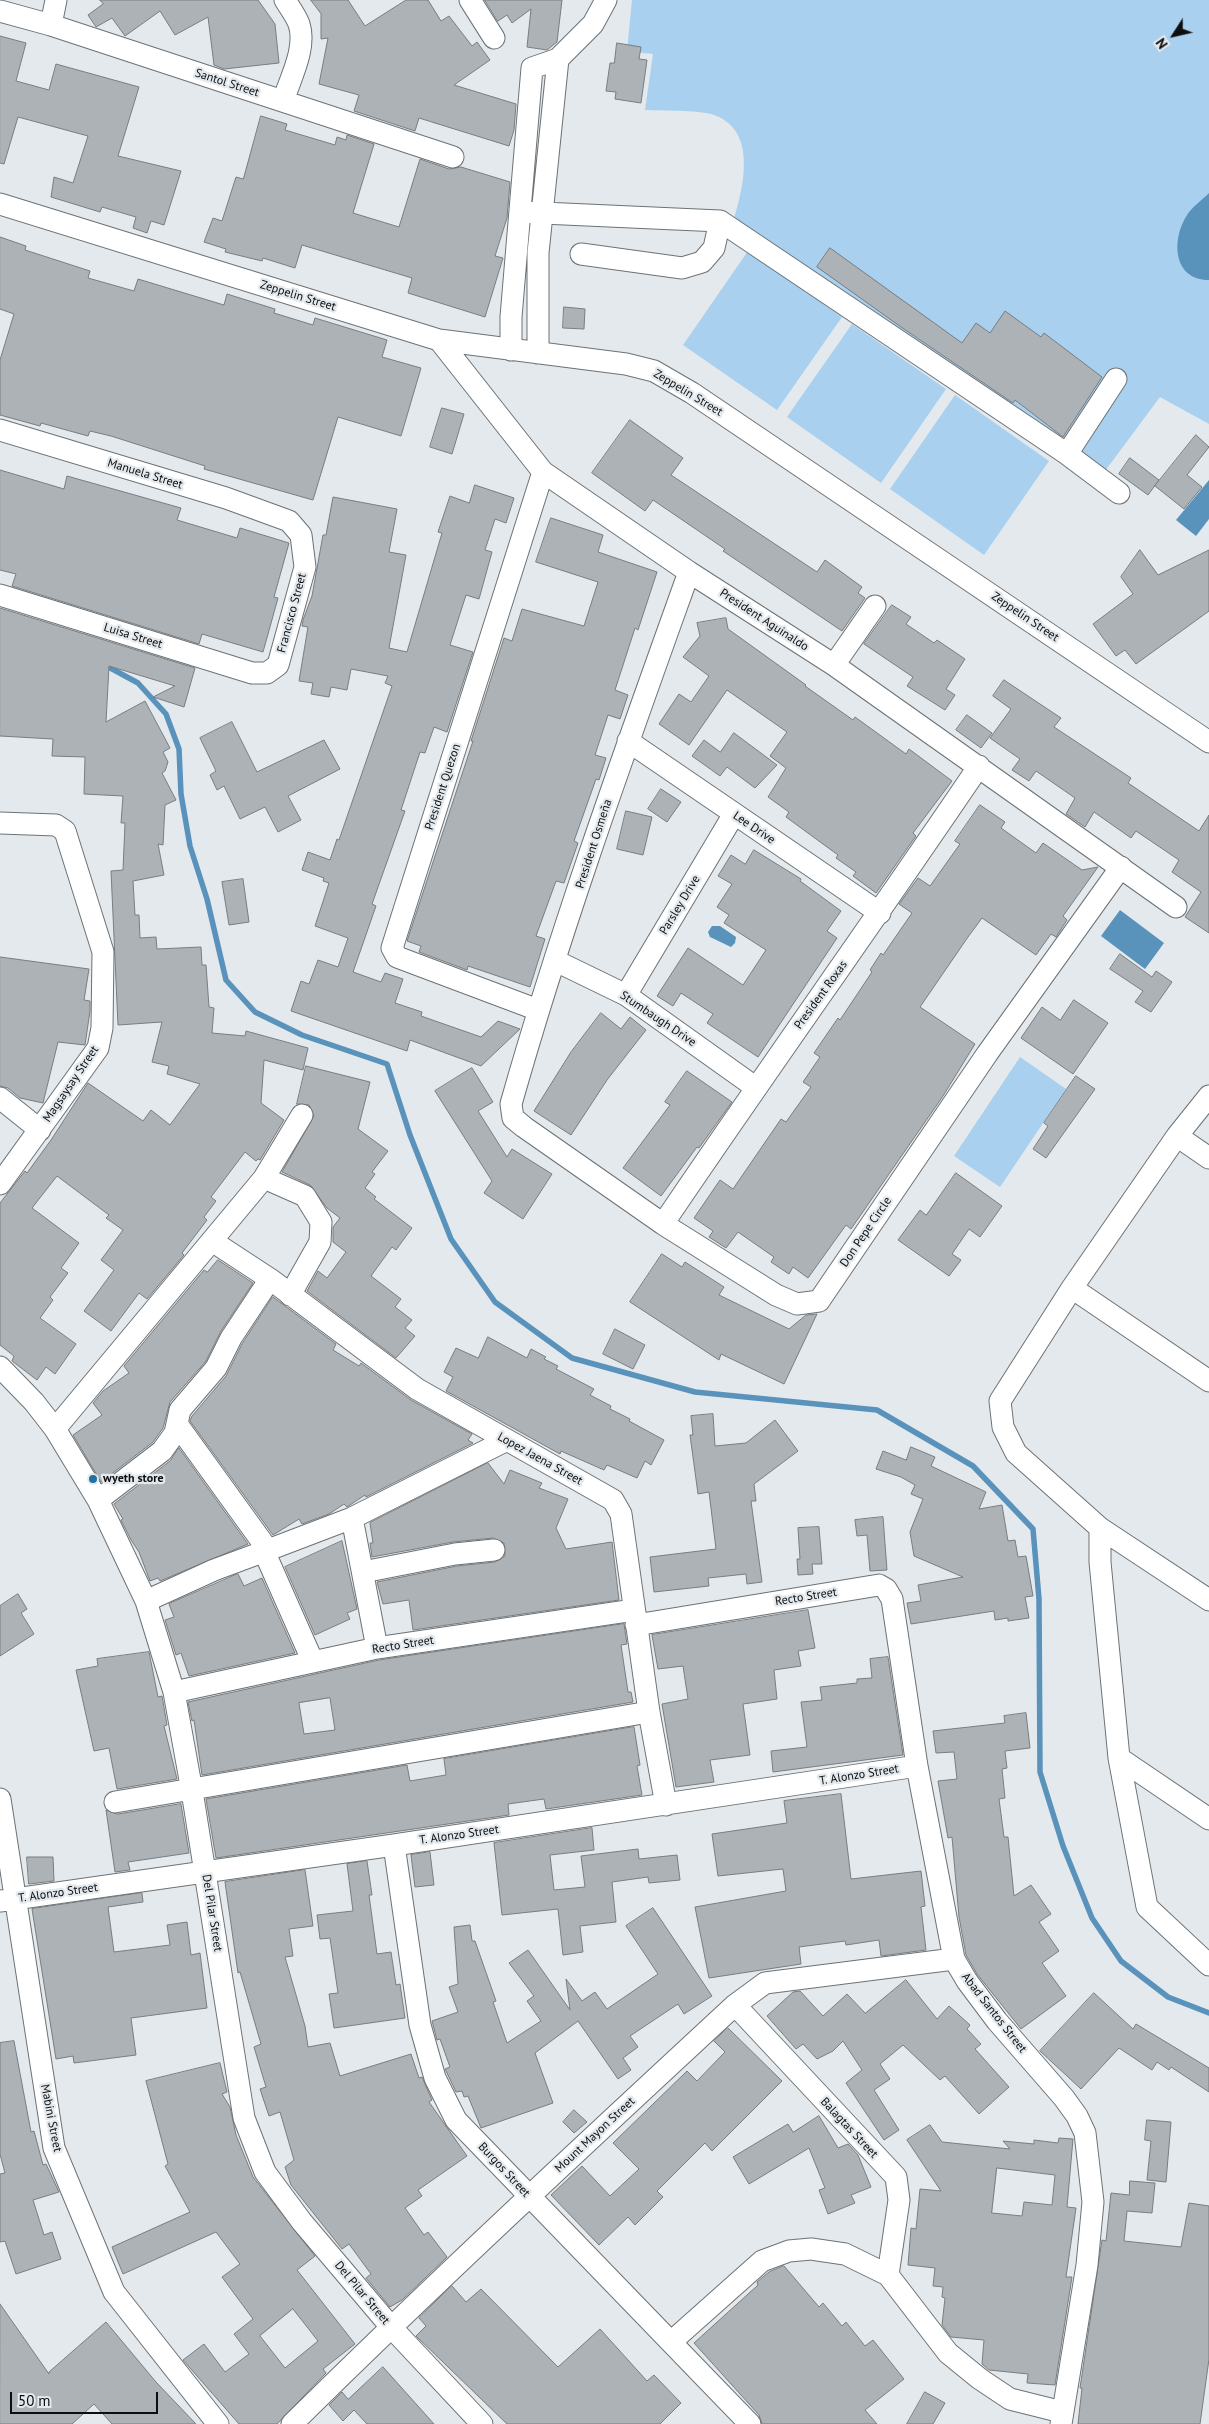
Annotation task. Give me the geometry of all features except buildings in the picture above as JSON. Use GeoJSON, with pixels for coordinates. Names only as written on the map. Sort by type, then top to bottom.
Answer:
{"type":"FeatureCollection","features":[{"type":"Feature","properties":{"kind":"street"},"geometry":{"type":"LineString","coordinates":[[50,25],[56,0]]}},
{"type":"Feature","properties":{"kind":"street"},"geometry":{"type":"LineString","coordinates":[[283,101],[299,52],[300,36],[299,24],[285,0]]}},
{"type":"Feature","properties":{"kind":"street"},"geometry":{"type":"LineString","coordinates":[[470,0],[494,38]]}},
{"type":"Feature","properties":{"kind":"street"},"geometry":{"type":"LineString","coordinates":[[511,350],[511,317],[532,68],[558,59],[593,24],[606,0]]}},
{"type":"Feature","properties":{"kind":"street","name":"Santol Street"},"geometry":{"type":"LineString","coordinates":[[0,10],[453,157]]}},
{"type":"Feature","properties":{"kind":"street"},"geometry":{"type":"LineString","coordinates":[[538,353],[538,253],[558,59]]}},
{"type":"Feature","properties":{"kind":"street","name":"Zeppelin Street"},"geometry":{"type":"LineString","coordinates":[[0,204],[439,340],[626,364],[654,372],[692,393],[1209,742]]}},
{"type":"Feature","properties":{"kind":"street"},"geometry":{"type":"LineString","coordinates":[[520,212],[720,221],[1067,454],[1119,494]]}},
{"type":"Feature","properties":{"kind":"street"},"geometry":{"type":"LineString","coordinates":[[581,254],[682,268],[702,262],[714,248],[720,221]]}},
{"type":"Feature","properties":{"kind":"street","name":"President Aguinaldo"},"geometry":{"type":"LineString","coordinates":[[439,340],[543,472],[689,572],[834,665],[1176,907]]}},
{"type":"Feature","properties":{"kind":"street"},"geometry":{"type":"LineString","coordinates":[[1067,454],[1116,379]]}},
{"type":"Feature","properties":{"kind":"street","name":"Manuela Street"},"geometry":{"type":"LineString","coordinates":[[0,430],[226,498],[289,521]]}},
{"type":"Feature","properties":{"kind":"street","name":"President Quezon"},"geometry":{"type":"LineString","coordinates":[[538,1010],[397,957],[392,948],[543,472]]}},
{"type":"Feature","properties":{"kind":"street","name":"Francisco Street"},"geometry":{"type":"LineString","coordinates":[[266,673],[278,665],[305,567],[301,536],[289,521]]}},
{"type":"Feature","properties":{"kind":"street","name":"President Osmeña"},"geometry":{"type":"LineString","coordinates":[[513,1118],[512,1104],[538,1010],[556,961],[628,741],[689,572]]}},
{"type":"Feature","properties":{"kind":"street","name":"Luisa Street"},"geometry":{"type":"LineString","coordinates":[[0,595],[252,673],[266,673]]}},
{"type":"Feature","properties":{"kind":"street"},"geometry":{"type":"LineString","coordinates":[[834,665],[875,606]]}},
{"type":"Feature","properties":{"kind":"street","name":"Lee Drive"},"geometry":{"type":"LineString","coordinates":[[628,741],[880,913]]}},
{"type":"Feature","properties":{"kind":"street","name":"President Roxas"},"geometry":{"type":"LineString","coordinates":[[663,1224],[755,1087],[880,913],[979,766]]}},
{"type":"Feature","properties":{"kind":"street","name":"Parsley Drive"},"geometry":{"type":"LineString","coordinates":[[626,995],[734,814]]}},
{"type":"Feature","properties":{"kind":"street","name":"Magsaysay Street"},"geometry":{"type":"LineString","coordinates":[[0,823],[56,825],[65,831],[103,952],[102,1028],[98,1048],[0,1184]]}},
{"type":"Feature","properties":{"kind":"street","name":"Don Pepe Circle"},"geometry":{"type":"LineString","coordinates":[[513,1118],[663,1224],[776,1295],[798,1304],[819,1301],[987,1054],[1122,867]]}},
{"type":"Feature","properties":{"kind":"street","name":"Stumbaugh Drive"},"geometry":{"type":"LineString","coordinates":[[556,961],[626,995],[755,1087]]}},
{"type":"Feature","properties":{"kind":"street"},"geometry":{"type":"LineString","coordinates":[[1209,1096],[1177,1136],[1072,1288],[1000,1401],[1003,1427],[1016,1453],[1100,1528],[1209,1600]]}},
{"type":"Feature","properties":{"kind":"street"},"geometry":{"type":"LineString","coordinates":[[0,1098],[40,1130]]}},
{"type":"Feature","properties":{"kind":"street"},"geometry":{"type":"LineString","coordinates":[[55,1429],[264,1178],[302,1116]]}},
{"type":"Feature","properties":{"kind":"street"},"geometry":{"type":"LineString","coordinates":[[1177,1136],[1209,1158]]}},
{"type":"Feature","properties":{"kind":"street"},"geometry":{"type":"LineString","coordinates":[[264,1178],[305,1196],[322,1222],[320,1242],[290,1295]]}},
{"type":"Feature","properties":{"kind":"street","name":"Lopez Jaena Street"},"geometry":{"type":"LineString","coordinates":[[212,1241],[270,1279],[417,1389],[613,1500],[620,1514],[649,1712],[666,1805]]}},
{"type":"Feature","properties":{"kind":"street"},"geometry":{"type":"LineString","coordinates":[[98,1500],[162,1451],[175,1433],[180,1410],[216,1368],[231,1338],[270,1279]]}},
{"type":"Feature","properties":{"kind":"street"},"geometry":{"type":"LineString","coordinates":[[1072,1288],[1209,1381]]}},
{"type":"Feature","properties":{"kind":"street","name":"Del Pilar Street"},"geometry":{"type":"LineString","coordinates":[[0,1367],[34,1402],[55,1429],[98,1500],[146,1601],[174,1692],[192,1790],[244,2118],[265,2172],[302,2222],[391,2327],[482,2424]]}},
{"type":"Feature","properties":{"kind":"street"},"geometry":{"type":"LineString","coordinates":[[177,1424],[266,1551],[313,1662]]}},
{"type":"Feature","properties":{"kind":"street"},"geometry":{"type":"LineString","coordinates":[[146,1601],[214,1570],[352,1518],[507,1440]]}},
{"type":"Feature","properties":{"kind":"street"},"geometry":{"type":"LineString","coordinates":[[352,1518],[377,1648]]}},
{"type":"Feature","properties":{"kind":"street"},"geometry":{"type":"LineString","coordinates":[[1100,1528],[1100,1562],[1120,1758],[1147,1907],[1209,1965]]}},
{"type":"Feature","properties":{"kind":"street"},"geometry":{"type":"LineString","coordinates":[[363,1572],[455,1554],[494,1550]]}},
{"type":"Feature","properties":{"kind":"street","name":"Recto Street"},"geometry":{"type":"LineString","coordinates":[[174,1692],[377,1648],[878,1585],[886,1589]]}},
{"type":"Feature","properties":{"kind":"street","name":"Abad Santos Street"},"geometry":{"type":"LineString","coordinates":[[886,1589],[892,1599],[917,1766],[954,1959],[967,1981],[997,2021],[1064,2098],[1077,2116],[1085,2132],[1093,2202],[1087,2265],[1062,2418]]}},
{"type":"Feature","properties":{"kind":"street"},"geometry":{"type":"LineString","coordinates":[[115,1802],[649,1712]]}},
{"type":"Feature","properties":{"kind":"street"},"geometry":{"type":"LineString","coordinates":[[1120,1758],[1209,1819]]}},
{"type":"Feature","properties":{"kind":"street","name":"T. Alonzo Street"},"geometry":{"type":"LineString","coordinates":[[8,1900],[666,1805],[917,1766]]}},
{"type":"Feature","properties":{"kind":"street","name":"Mabini Street"},"geometry":{"type":"LineString","coordinates":[[0,1799],[8,1900],[54,2148],[114,2292],[218,2424]]}},
{"type":"Feature","properties":{"kind":"street","name":"Burgos Street"},"geometry":{"type":"LineString","coordinates":[[394,1845],[420,2025],[435,2078],[456,2120],[750,2424]]}},
{"type":"Feature","properties":{"kind":"street","name":"Mount Mayon Street"},"geometry":{"type":"LineString","coordinates":[[292,2424],[391,2327],[529,2197],[735,2005],[765,1983],[954,1959]]}},
{"type":"Feature","properties":{"kind":"street","name":"Balagtas Street"},"geometry":{"type":"LineString","coordinates":[[735,2005],[896,2177],[899,2200],[888,2275]]}},
{"type":"Feature","properties":{"kind":"street"},"geometry":{"type":"LineString","coordinates":[[671,2342],[762,2262],[789,2251],[811,2249],[845,2254],[888,2275],[948,2353],[980,2379],[1010,2399],[1062,2418]]}},
{"type":"Feature","properties":{"kind":"shaded area"},"geometry":{"type":"Polygon","coordinates":[[[632,0],[1209,0],[1209,424],[1160,397],[1105,471],[734,219],[744,175],[742,144],[736,132],[726,121],[711,114],[688,111],[645,110],[653,54],[627,51],[632,0]]]}},
{"type":"Feature","properties":{"kind":"shaded area"},"geometry":{"type":"Polygon","coordinates":[[[1209,193],[1209,280],[1197,278],[1188,273],[1178,257],[1177,247],[1182,225],[1187,215],[1209,193]]]}},
{"type":"Feature","properties":{"kind":"shaded area"},"geometry":{"type":"Polygon","coordinates":[[[748,251],[842,317],[777,410],[683,345],[748,251]]]}},
{"type":"Feature","properties":{"kind":"shaded area"},"geometry":{"type":"Polygon","coordinates":[[[852,324],[946,389],[881,483],[787,417],[852,324]]]}},
{"type":"Feature","properties":{"kind":"shaded area"},"geometry":{"type":"Polygon","coordinates":[[[955,395],[1049,461],[984,555],[890,489],[955,395]]]}},
{"type":"Feature","properties":{"kind":"shaded area"},"geometry":{"type":"Polygon","coordinates":[[[1209,480],[1209,519],[1196,536],[1176,520],[1209,480]]]}},
{"type":"Feature","properties":{"kind":"shaded area"},"geometry":{"type":"Polygon","coordinates":[[[1120,910],[1164,943],[1145,969],[1101,936],[1120,910]]]}},
{"type":"Feature","properties":{"kind":"shaded area"},"geometry":{"type":"Polygon","coordinates":[[[712,926],[720,926],[736,937],[735,943],[731,947],[710,937],[708,932],[712,926]]]}},
{"type":"Feature","properties":{"kind":"shaded area"},"geometry":{"type":"Polygon","coordinates":[[[1020,1057],[1066,1089],[1000,1187],[954,1156],[1020,1057]]]}},
{"type":"Feature","properties":{"kind":"waterway"},"geometry":{"type":"LineString","coordinates":[[103,664],[138,683],[166,714],[179,749],[181,794],[190,846],[207,899],[226,980],[255,1012],[302,1035],[387,1064],[410,1135],[451,1239],[495,1302],[572,1358],[695,1392],[877,1410],[973,1466],[1033,1529],[1039,1599],[1040,1772],[1063,1846],[1092,1918],[1121,1961],[1168,1997],[1209,2013]]}},
{"type":"Feature","properties":{"kind":"place","name":"wyeth store"},"geometry":{"type":"Point","coordinates":[93,1479]}}]}
